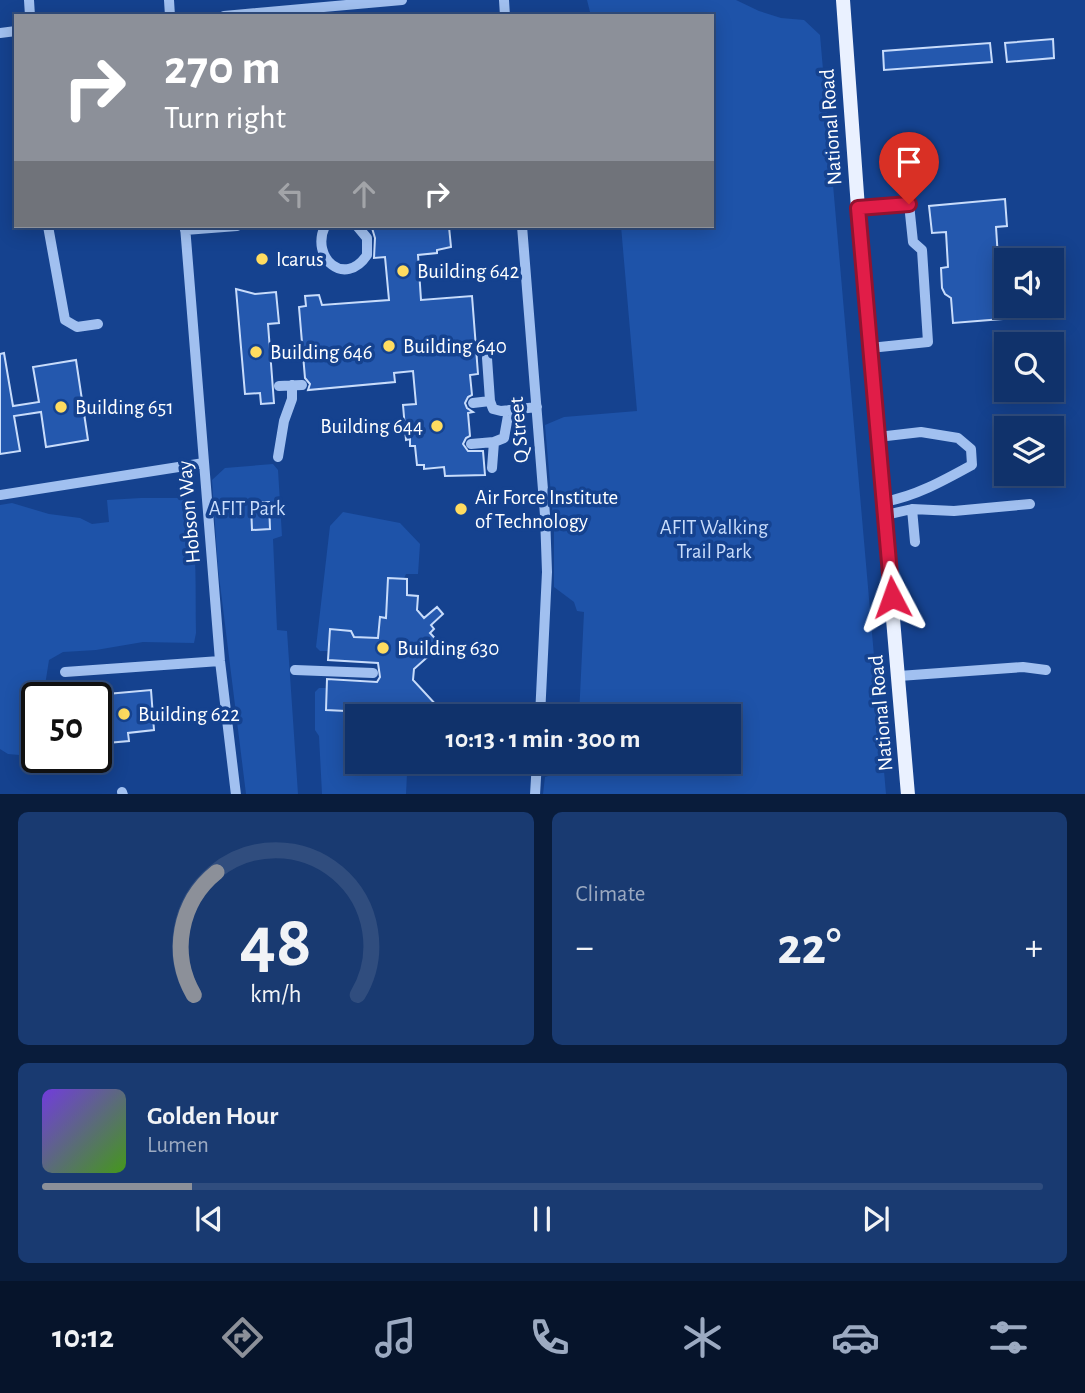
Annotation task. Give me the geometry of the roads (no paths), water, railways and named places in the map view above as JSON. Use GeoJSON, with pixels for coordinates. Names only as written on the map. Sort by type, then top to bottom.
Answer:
{"type":"FeatureCollection","features":[{"type":"Feature","properties":{"kind":"main road","name":"National Road"},"geometry":{"type":"LineString","coordinates":[[843,0],[908,794]]}},
{"type":"Feature","properties":{"kind":"street"},"geometry":{"type":"LineString","coordinates":[[256,14],[402,0]]}},
{"type":"Feature","properties":{"kind":"street"},"geometry":{"type":"LineString","coordinates":[[858,208],[909,204],[913,242],[922,250],[928,342],[870,348]]}},
{"type":"Feature","properties":{"kind":"street"},"geometry":{"type":"LineString","coordinates":[[48,228],[65,320],[77,327],[98,324]]}},
{"type":"Feature","properties":{"kind":"street","name":"Hobson Way"},"geometry":{"type":"LineString","coordinates":[[185,228],[220,661],[236,794]]}},
{"type":"Feature","properties":{"kind":"street"},"geometry":{"type":"LineString","coordinates":[[323,228],[321,241],[324,256],[332,266],[343,269],[355,266],[367,255],[367,238],[359,228]]}},
{"type":"Feature","properties":{"kind":"street","name":"Q Street"},"geometry":{"type":"LineString","coordinates":[[522,228],[547,561],[541,704]]}},
{"type":"Feature","properties":{"kind":"street"},"geometry":{"type":"LineString","coordinates":[[487,358],[490,401],[496,410],[537,407]]}},
{"type":"Feature","properties":{"kind":"street"},"geometry":{"type":"LineString","coordinates":[[278,457],[284,421],[297,385],[279,386]]}},
{"type":"Feature","properties":{"kind":"street"},"geometry":{"type":"LineString","coordinates":[[473,403],[490,401]]}},
{"type":"Feature","properties":{"kind":"street"},"geometry":{"type":"LineString","coordinates":[[471,444],[494,442],[505,435],[506,415],[509,410]]}},
{"type":"Feature","properties":{"kind":"street"},"geometry":{"type":"LineString","coordinates":[[878,438],[921,432],[958,438],[971,449],[972,465],[885,508]]}},
{"type":"Feature","properties":{"kind":"street"},"geometry":{"type":"LineString","coordinates":[[489,463],[494,442]]}},
{"type":"Feature","properties":{"kind":"street"},"geometry":{"type":"LineString","coordinates":[[0,495],[204,463]]}},
{"type":"Feature","properties":{"kind":"street"},"geometry":{"type":"LineString","coordinates":[[885,508],[954,511],[1030,504]]}},
{"type":"Feature","properties":{"kind":"street"},"geometry":{"type":"LineString","coordinates":[[912,509],[915,542]]}},
{"type":"Feature","properties":{"kind":"street"},"geometry":{"type":"LineString","coordinates":[[65,673],[220,661]]}},
{"type":"Feature","properties":{"kind":"street"},"geometry":{"type":"LineString","coordinates":[[899,676],[1023,667],[1046,670]]}},
{"type":"Feature","properties":{"kind":"street"},"geometry":{"type":"LineString","coordinates":[[295,670],[373,673]]}},
{"type":"Feature","properties":{"kind":"street"},"geometry":{"type":"LineString","coordinates":[[536,794],[537,774]]}},
{"type":"Feature","properties":{"kind":"place","name":"Icarus"},"geometry":{"type":"Point","coordinates":[262,259]}},
{"type":"Feature","properties":{"kind":"place","name":"Building 642"},"geometry":{"type":"Point","coordinates":[403,271]}},
{"type":"Feature","properties":{"kind":"place","name":"Building 640"},"geometry":{"type":"Point","coordinates":[389,346]}},
{"type":"Feature","properties":{"kind":"place","name":"Building 646"},"geometry":{"type":"Point","coordinates":[256,352]}},
{"type":"Feature","properties":{"kind":"place","name":"Building 651"},"geometry":{"type":"Point","coordinates":[61,407]}},
{"type":"Feature","properties":{"kind":"place","name":"Building 644"},"geometry":{"type":"Point","coordinates":[437,426]}},
{"type":"Feature","properties":{"kind":"place","name":"Air Force Institute of Technology"},"geometry":{"type":"Point","coordinates":[461,509]}},
{"type":"Feature","properties":{"kind":"place","name":"Building 630"},"geometry":{"type":"Point","coordinates":[383,648]}},
{"type":"Feature","properties":{"kind":"place","name":"Building 622"},"geometry":{"type":"Point","coordinates":[124,714]}},
{"type":"Feature","properties":{"kind":"park label","name":"AFIT Park"},"geometry":{"type":"Point","coordinates":[247,508]}},
{"type":"Feature","properties":{"kind":"park label","name":"AFIT Walking Trail Park"},"geometry":{"type":"Point","coordinates":[714,539]}}]}
